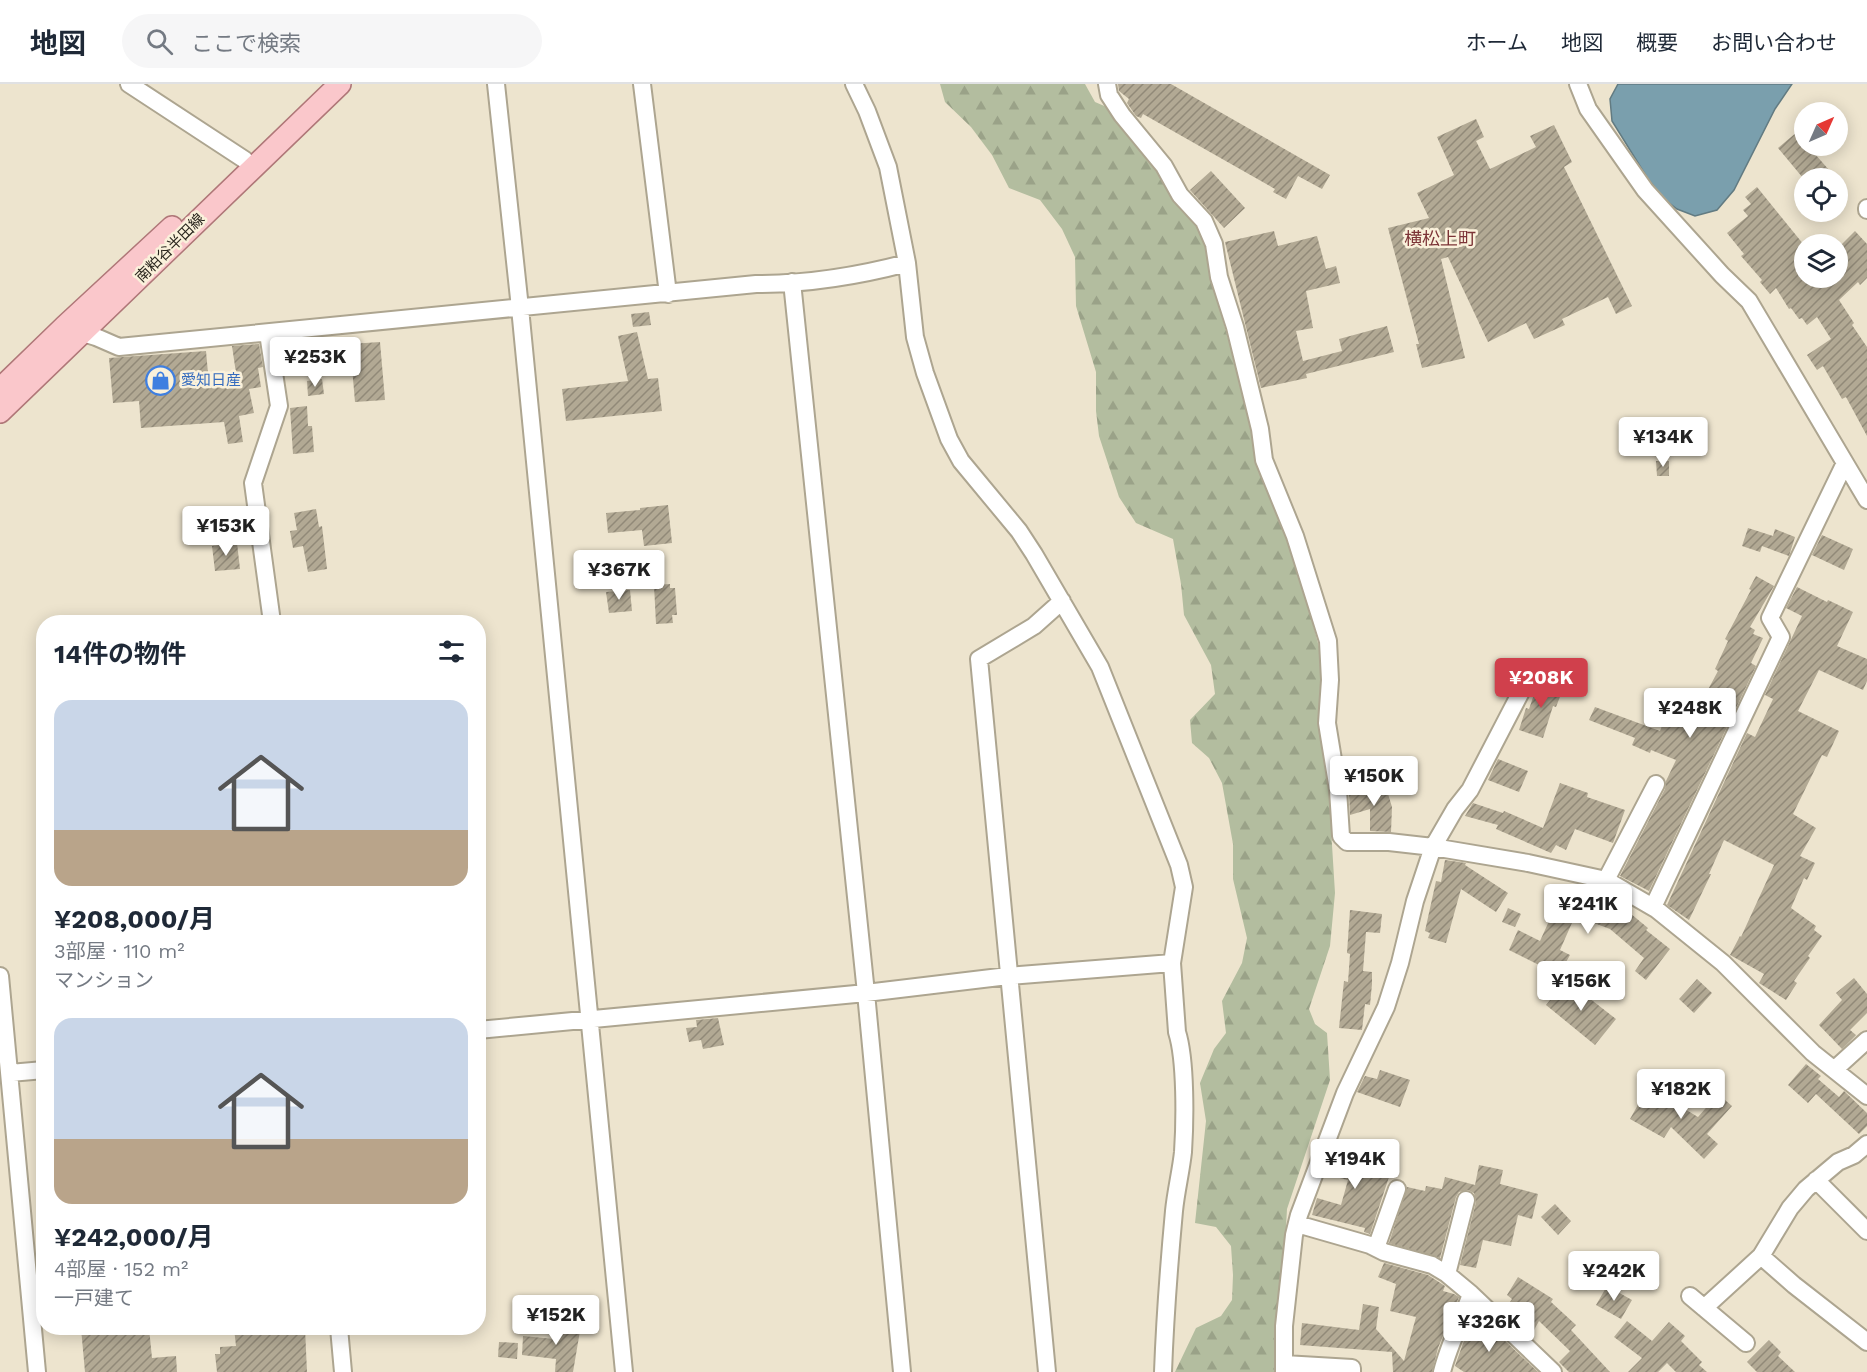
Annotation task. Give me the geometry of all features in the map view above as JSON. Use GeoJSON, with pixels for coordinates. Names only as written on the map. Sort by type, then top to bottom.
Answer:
{"type":"FeatureCollection","features":[{"type":"Feature","properties":{"kind":"main road","name":"南粕谷半田線"},"geometry":{"type":"LineString","coordinates":[[0,412],[74,330],[324,84]]}},
{"type":"Feature","properties":{"kind":"main road","name":"南粕谷半田線"},"geometry":{"type":"LineString","coordinates":[[0,389],[74,330],[340,84]]}},
{"type":"Feature","properties":{"kind":"street"},"geometry":{"type":"LineString","coordinates":[[129,84],[245,160]]}},
{"type":"Feature","properties":{"kind":"street"},"geometry":{"type":"LineString","coordinates":[[496,84],[624,1372]]}},
{"type":"Feature","properties":{"kind":"street"},"geometry":{"type":"LineString","coordinates":[[642,84],[668,294]]}},
{"type":"Feature","properties":{"kind":"street"},"geometry":{"type":"LineString","coordinates":[[854,84],[888,167],[906,263],[915,337],[925,373],[949,439],[961,461],[1019,531],[1100,667],[1179,865],[1184,887],[1172,963],[1183,1087],[1183,1151],[1174,1212],[1165,1314],[1163,1372]]}},
{"type":"Feature","properties":{"kind":"street"},"geometry":{"type":"LineString","coordinates":[[1107,84],[1109,95],[1122,116],[1164,166],[1180,195],[1204,221],[1214,244],[1219,277],[1235,327],[1260,429],[1264,460],[1295,536],[1328,640],[1330,680],[1327,723],[1338,790],[1341,837],[1347,842],[1389,842],[1433,847],[1528,863],[1606,880],[1653,907],[1723,963],[1814,1053],[1867,1096]]}},
{"type":"Feature","properties":{"kind":"street"},"geometry":{"type":"LineString","coordinates":[[1578,84],[1588,109],[1646,190],[1722,275],[1749,301],[1867,500]]}},
{"type":"Feature","properties":{"kind":"street"},"geometry":{"type":"LineString","coordinates":[[74,330],[119,347],[792,282],[866,274],[906,263]]}},
{"type":"Feature","properties":{"kind":"street"},"geometry":{"type":"LineString","coordinates":[[792,282],[866,993],[902,1372]]}},
{"type":"Feature","properties":{"kind":"street"},"geometry":{"type":"LineString","coordinates":[[268,333],[279,405],[253,483],[271,615]]}},
{"type":"Feature","properties":{"kind":"street"},"geometry":{"type":"LineString","coordinates":[[1653,907],[1782,637],[1770,618],[1845,463]]}},
{"type":"Feature","properties":{"kind":"street"},"geometry":{"type":"LineString","coordinates":[[1047,1372],[979,659],[1034,626],[1062,601]]}},
{"type":"Feature","properties":{"kind":"street"},"geometry":{"type":"LineString","coordinates":[[1352,1372],[1352,1368],[1284,1368],[1284,1326],[1294,1235],[1299,1215],[1345,1093],[1386,1007],[1400,963],[1415,901],[1433,847],[1455,809],[1470,790],[1523,688]]}},
{"type":"Feature","properties":{"kind":"street"},"geometry":{"type":"LineString","coordinates":[[1606,880],[1656,784]]}},
{"type":"Feature","properties":{"kind":"street"},"geometry":{"type":"LineString","coordinates":[[486,1029],[866,993],[1008,976],[1172,963]]}},
{"type":"Feature","properties":{"kind":"street"},"geometry":{"type":"LineString","coordinates":[[0,976],[37,1372]]}},
{"type":"Feature","properties":{"kind":"street"},"geometry":{"type":"LineString","coordinates":[[1835,1069],[1867,1040]]}},
{"type":"Feature","properties":{"kind":"street"},"geometry":{"type":"LineString","coordinates":[[10,1073],[36,1071]]}},
{"type":"Feature","properties":{"kind":"street"},"geometry":{"type":"LineString","coordinates":[[1704,1308],[1761,1256],[1790,1208],[1816,1180],[1838,1162],[1854,1155],[1867,1143]]}},
{"type":"Feature","properties":{"kind":"street"},"geometry":{"type":"LineString","coordinates":[[1816,1180],[1867,1231]]}},
{"type":"Feature","properties":{"kind":"street"},"geometry":{"type":"LineString","coordinates":[[1376,1248],[1397,1189]]}},
{"type":"Feature","properties":{"kind":"street"},"geometry":{"type":"LineString","coordinates":[[1447,1274],[1466,1200]]}},
{"type":"Feature","properties":{"kind":"street"},"geometry":{"type":"LineString","coordinates":[[1297,1224],[1432,1265],[1471,1294],[1553,1372]]}},
{"type":"Feature","properties":{"kind":"street"},"geometry":{"type":"LineString","coordinates":[[1761,1256],[1867,1342]]}},
{"type":"Feature","properties":{"kind":"street"},"geometry":{"type":"LineString","coordinates":[[1442,1372],[1453,1336],[1461,1323],[1471,1294]]}},
{"type":"Feature","properties":{"kind":"street"},"geometry":{"type":"LineString","coordinates":[[1690,1296],[1746,1342]]}},
{"type":"Feature","properties":{"kind":"street"},"geometry":{"type":"LineString","coordinates":[[340,1335],[343,1372]]}},
{"type":"Feature","properties":{"kind":"green space"},"geometry":{"type":"Polygon","coordinates":[[[940,84],[1085,84],[1095,102],[1109,108],[1198,225],[1208,249],[1218,303],[1253,426],[1292,545],[1323,662],[1319,723],[1331,787],[1335,893],[1330,946],[1309,1009],[1315,1024],[1327,1033],[1330,1080],[1287,1209],[1278,1372],[1175,1372],[1196,1328],[1221,1316],[1232,1300],[1231,1246],[1216,1227],[1195,1223],[1206,1121],[1200,1083],[1214,1049],[1226,1033],[1222,1001],[1242,963],[1247,938],[1233,879],[1233,844],[1222,783],[1209,758],[1192,743],[1190,720],[1215,694],[1211,665],[1184,615],[1173,539],[1136,523],[1119,497],[1099,436],[1096,411],[1096,372],[1076,306],[1075,257],[1062,229],[1040,200],[1009,188],[992,155],[971,127],[945,102],[940,84]]]}},
{"type":"Feature","properties":{"kind":"water"},"geometry":{"type":"Polygon","coordinates":[[[1618,84],[1792,84],[1775,109],[1734,190],[1717,210],[1695,216],[1677,209],[1664,199],[1648,179],[1612,121],[1610,99],[1618,84]]]}},
{"type":"Feature","properties":{"kind":"building"},"geometry":{"type":"Polygon","coordinates":[[[1118,84],[1171,84],[1330,175],[1322,189],[1298,176],[1286,199],[1273,192],[1275,189],[1143,114],[1141,118],[1136,116],[1127,103],[1129,99],[1119,91],[1118,84]]]}},
{"type":"Feature","properties":{"kind":"building"},"geometry":{"type":"Polygon","coordinates":[[[1476,119],[1484,137],[1476,141],[1490,169],[1536,147],[1530,136],[1554,125],[1572,162],[1564,167],[1632,306],[1616,314],[1608,297],[1562,319],[1565,325],[1534,339],[1526,323],[1488,342],[1448,257],[1441,259],[1465,358],[1422,368],[1416,344],[1419,344],[1388,228],[1429,218],[1417,193],[1454,175],[1437,137],[1476,119]]]}},
{"type":"Feature","properties":{"kind":"building"},"geometry":{"type":"Polygon","coordinates":[[[1794,135],[1794,156],[1817,156],[1827,168],[1795,168],[1778,148],[1794,135]]]}},
{"type":"Feature","properties":{"kind":"building"},"geometry":{"type":"Polygon","coordinates":[[[1211,171],[1245,208],[1224,228],[1190,190],[1211,171]]]}},
{"type":"Feature","properties":{"kind":"building"},"geometry":{"type":"Polygon","coordinates":[[[1757,187],[1795,234],[1794,288],[1848,288],[1848,238],[1855,231],[1867,244],[1867,278],[1860,285],[1858,282],[1839,300],[1867,347],[1867,436],[1846,397],[1842,399],[1823,366],[1817,370],[1807,355],[1831,339],[1817,317],[1807,325],[1791,308],[1789,309],[1776,288],[1770,294],[1760,282],[1762,280],[1741,256],[1744,254],[1727,233],[1748,216],[1743,210],[1751,204],[1745,197],[1757,187]]]}},
{"type":"Feature","properties":{"kind":"building"},"geometry":{"type":"Polygon","coordinates":[[[1274,231],[1278,246],[1317,236],[1326,269],[1336,266],[1340,283],[1306,291],[1313,328],[1296,331],[1303,361],[1342,351],[1339,339],[1387,326],[1394,352],[1306,374],[1307,378],[1261,388],[1225,242],[1274,231]]]}},
{"type":"Feature","properties":{"kind":"building"},"geometry":{"type":"Polygon","coordinates":[[[649,312],[651,325],[633,327],[631,314],[649,312]]]}},
{"type":"Feature","properties":{"kind":"building"},"geometry":{"type":"Polygon","coordinates":[[[637,332],[648,379],[658,378],[662,411],[566,421],[562,389],[628,381],[618,336],[637,332]]]}},
{"type":"Feature","properties":{"kind":"building"},"geometry":{"type":"Polygon","coordinates":[[[380,342],[385,400],[355,402],[350,344],[380,342]]]}},
{"type":"Feature","properties":{"kind":"building","name":"愛知日産"},"geometry":{"type":"Polygon","coordinates":[[[259,344],[263,367],[258,368],[261,387],[249,389],[254,413],[239,416],[243,442],[228,444],[224,422],[141,428],[139,401],[113,403],[109,358],[206,351],[209,384],[237,380],[232,346],[259,344]]]}},
{"type":"Feature","properties":{"kind":"building"},"geometry":{"type":"Polygon","coordinates":[[[322,379],[324,394],[308,396],[307,381],[322,379]]]}},
{"type":"Feature","properties":{"kind":"building"},"geometry":{"type":"Polygon","coordinates":[[[307,406],[308,426],[312,426],[314,452],[293,454],[290,408],[307,406]]]}},
{"type":"Feature","properties":{"kind":"building"},"geometry":{"type":"Polygon","coordinates":[[[1656,461],[1669,461],[1669,476],[1657,476],[1656,461]]]}},
{"type":"Feature","properties":{"kind":"building"},"geometry":{"type":"Polygon","coordinates":[[[668,505],[672,543],[644,546],[642,530],[608,533],[606,513],[668,505]]]}},
{"type":"Feature","properties":{"kind":"building"},"geometry":{"type":"Polygon","coordinates":[[[316,509],[319,527],[322,526],[327,569],[308,572],[303,546],[293,548],[290,531],[297,530],[294,513],[316,509]]]}},
{"type":"Feature","properties":{"kind":"building"},"geometry":{"type":"Polygon","coordinates":[[[1748,528],[1773,536],[1775,529],[1795,537],[1789,556],[1762,546],[1760,552],[1742,546],[1748,528]]]}},
{"type":"Feature","properties":{"kind":"building"},"geometry":{"type":"Polygon","coordinates":[[[1822,535],[1853,549],[1844,570],[1812,555],[1822,535]]]}},
{"type":"Feature","properties":{"kind":"building"},"geometry":{"type":"Polygon","coordinates":[[[237,543],[240,569],[215,571],[212,546],[237,543]]]}},
{"type":"Feature","properties":{"kind":"building"},"geometry":{"type":"Polygon","coordinates":[[[1756,576],[1774,586],[1750,627],[1755,630],[1753,634],[1763,638],[1751,663],[1756,666],[1649,891],[1620,876],[1665,789],[1666,781],[1676,760],[1632,745],[1635,738],[1589,720],[1595,707],[1660,731],[1672,702],[1696,712],[1718,671],[1715,669],[1728,641],[1725,639],[1756,576]]]}},
{"type":"Feature","properties":{"kind":"building"},"geometry":{"type":"Polygon","coordinates":[[[670,584],[670,588],[675,588],[677,615],[672,615],[673,623],[656,624],[654,585],[670,584]]]}},
{"type":"Feature","properties":{"kind":"building"},"geometry":{"type":"Polygon","coordinates":[[[1797,587],[1853,612],[1837,646],[1867,659],[1867,681],[1863,690],[1819,670],[1798,711],[1839,731],[1827,757],[1822,755],[1793,814],[1816,828],[1800,856],[1815,863],[1807,880],[1804,878],[1791,908],[1816,926],[1814,930],[1822,936],[1808,956],[1810,958],[1794,981],[1797,983],[1786,1000],[1759,983],[1764,974],[1730,955],[1741,937],[1774,865],[1724,840],[1689,920],[1667,905],[1747,733],[1755,737],[1773,699],[1765,695],[1802,616],[1786,608],[1797,587]]]}},
{"type":"Feature","properties":{"kind":"building"},"geometry":{"type":"Polygon","coordinates":[[[630,590],[632,611],[609,613],[606,592],[630,590]]]}},
{"type":"Feature","properties":{"kind":"building"},"geometry":{"type":"Polygon","coordinates":[[[1539,680],[1563,689],[1556,707],[1553,706],[1543,738],[1519,730],[1539,680]]]}},
{"type":"Feature","properties":{"kind":"building"},"geometry":{"type":"Polygon","coordinates":[[[1498,759],[1528,771],[1519,792],[1488,780],[1498,759]]]}},
{"type":"Feature","properties":{"kind":"building"},"geometry":{"type":"Polygon","coordinates":[[[1560,783],[1588,793],[1587,797],[1625,810],[1613,843],[1575,829],[1566,850],[1556,845],[1551,853],[1496,829],[1498,825],[1465,816],[1473,803],[1503,813],[1504,811],[1543,828],[1560,783]]]}},
{"type":"Feature","properties":{"kind":"building"},"geometry":{"type":"Polygon","coordinates":[[[1385,784],[1392,807],[1391,832],[1370,831],[1370,809],[1350,815],[1349,794],[1385,784]]]}},
{"type":"Feature","properties":{"kind":"building"},"geometry":{"type":"Polygon","coordinates":[[[1445,860],[1466,863],[1465,865],[1508,893],[1496,912],[1461,889],[1446,943],[1428,938],[1430,933],[1425,931],[1436,881],[1441,882],[1445,860]]]}},
{"type":"Feature","properties":{"kind":"building"},"geometry":{"type":"Polygon","coordinates":[[[1564,888],[1600,905],[1602,899],[1625,909],[1670,949],[1646,980],[1635,971],[1644,958],[1610,929],[1575,916],[1560,950],[1570,955],[1556,980],[1545,974],[1547,969],[1509,950],[1518,930],[1540,941],[1564,888]]]}},
{"type":"Feature","properties":{"kind":"building"},"geometry":{"type":"Polygon","coordinates":[[[1508,908],[1521,914],[1515,927],[1502,922],[1508,908]]]}},
{"type":"Feature","properties":{"kind":"building"},"geometry":{"type":"Polygon","coordinates":[[[1350,910],[1382,914],[1380,933],[1366,932],[1363,971],[1372,972],[1372,984],[1370,1005],[1365,1004],[1362,1030],[1339,1028],[1344,981],[1348,982],[1350,954],[1347,953],[1350,910]]]}},
{"type":"Feature","properties":{"kind":"building"},"geometry":{"type":"Polygon","coordinates":[[[1854,978],[1867,994],[1867,1013],[1850,1030],[1856,1035],[1842,1049],[1819,1025],[1842,1000],[1836,993],[1854,978]]]}},
{"type":"Feature","properties":{"kind":"building"},"geometry":{"type":"Polygon","coordinates":[[[1697,979],[1712,993],[1694,1013],[1679,999],[1697,979]]]}},
{"type":"Feature","properties":{"kind":"building"},"geometry":{"type":"Polygon","coordinates":[[[1566,980],[1616,1019],[1595,1045],[1546,1005],[1566,980]]]}},
{"type":"Feature","properties":{"kind":"building"},"geometry":{"type":"Polygon","coordinates":[[[718,1018],[724,1045],[703,1049],[701,1040],[689,1042],[686,1028],[697,1027],[696,1020],[718,1018]]]}},
{"type":"Feature","properties":{"kind":"building"},"geometry":{"type":"Polygon","coordinates":[[[1806,1064],[1821,1076],[1818,1079],[1839,1097],[1844,1091],[1867,1113],[1867,1126],[1859,1134],[1816,1094],[1808,1103],[1788,1085],[1806,1064]]]}},
{"type":"Feature","properties":{"kind":"building"},"geometry":{"type":"Polygon","coordinates":[[[1380,1070],[1410,1080],[1400,1107],[1357,1092],[1365,1076],[1377,1079],[1380,1070]]]}},
{"type":"Feature","properties":{"kind":"building"},"geometry":{"type":"Polygon","coordinates":[[[1648,1087],[1698,1117],[1718,1094],[1732,1106],[1707,1134],[1718,1144],[1704,1159],[1671,1127],[1664,1138],[1630,1119],[1648,1087]]]}},
{"type":"Feature","properties":{"kind":"building"},"geometry":{"type":"Polygon","coordinates":[[[1335,1150],[1356,1155],[1357,1152],[1377,1158],[1375,1166],[1391,1171],[1370,1234],[1364,1232],[1365,1228],[1312,1215],[1317,1198],[1341,1205],[1348,1180],[1327,1175],[1335,1150]]]}},
{"type":"Feature","properties":{"kind":"building"},"geometry":{"type":"Polygon","coordinates":[[[1479,1165],[1503,1170],[1500,1184],[1538,1194],[1532,1219],[1518,1215],[1511,1246],[1483,1240],[1476,1268],[1460,1265],[1476,1202],[1474,1193],[1468,1190],[1459,1192],[1456,1197],[1440,1258],[1389,1243],[1407,1187],[1425,1191],[1426,1186],[1442,1189],[1445,1177],[1475,1185],[1479,1165]]]}},
{"type":"Feature","properties":{"kind":"building"},"geometry":{"type":"Polygon","coordinates":[[[1555,1204],[1571,1221],[1558,1235],[1541,1217],[1555,1204]]]}},
{"type":"Feature","properties":{"kind":"building"},"geometry":{"type":"Polygon","coordinates":[[[1384,1263],[1428,1275],[1445,1286],[1443,1291],[1459,1297],[1438,1348],[1432,1372],[1393,1372],[1392,1352],[1300,1345],[1302,1323],[1359,1330],[1363,1304],[1379,1307],[1376,1329],[1404,1361],[1416,1317],[1390,1311],[1396,1284],[1378,1277],[1384,1263]]]}},
{"type":"Feature","properties":{"kind":"building"},"geometry":{"type":"Polygon","coordinates":[[[1518,1277],[1553,1299],[1551,1302],[1576,1325],[1571,1330],[1610,1372],[1569,1372],[1559,1362],[1570,1351],[1539,1321],[1534,1330],[1504,1311],[1512,1299],[1507,1295],[1518,1277]]]}},
{"type":"Feature","properties":{"kind":"building"},"geometry":{"type":"Polygon","coordinates":[[[1607,1286],[1632,1300],[1621,1319],[1596,1305],[1607,1286]]]}},
{"type":"Feature","properties":{"kind":"building"},"geometry":{"type":"Polygon","coordinates":[[[1481,1318],[1538,1372],[1464,1372],[1455,1366],[1467,1332],[1481,1318]]]}},
{"type":"Feature","properties":{"kind":"building"},"geometry":{"type":"Polygon","coordinates":[[[557,1321],[581,1325],[573,1372],[555,1372],[556,1359],[522,1355],[523,1336],[554,1339],[557,1321]]]}},
{"type":"Feature","properties":{"kind":"building"},"geometry":{"type":"Polygon","coordinates":[[[1627,1321],[1652,1341],[1669,1322],[1685,1336],[1681,1341],[1702,1362],[1699,1365],[1707,1372],[1676,1372],[1667,1363],[1658,1372],[1628,1372],[1642,1358],[1614,1337],[1627,1321]]]}},
{"type":"Feature","properties":{"kind":"building"},"geometry":{"type":"Polygon","coordinates":[[[82,1335],[150,1335],[152,1358],[176,1356],[177,1372],[85,1372],[82,1335]]]}},
{"type":"Feature","properties":{"kind":"building"},"geometry":{"type":"Polygon","coordinates":[[[235,1335],[305,1335],[307,1372],[217,1372],[215,1354],[220,1354],[220,1347],[236,1346],[235,1335]]]}},
{"type":"Feature","properties":{"kind":"building"},"geometry":{"type":"Polygon","coordinates":[[[1769,1340],[1781,1352],[1778,1356],[1795,1372],[1757,1372],[1747,1362],[1769,1340]]]}},
{"type":"Feature","properties":{"kind":"building"},"geometry":{"type":"Polygon","coordinates":[[[499,1342],[518,1343],[517,1359],[498,1357],[499,1342]]]}},
{"type":"Feature","properties":{"kind":"place","name":"愛知日産"},"geometry":{"type":"Point","coordinates":[160,380]}},
{"type":"Feature","properties":{"kind":"district","name":"横松上町"},"geometry":{"type":"Point","coordinates":[1440,239]}}]}
